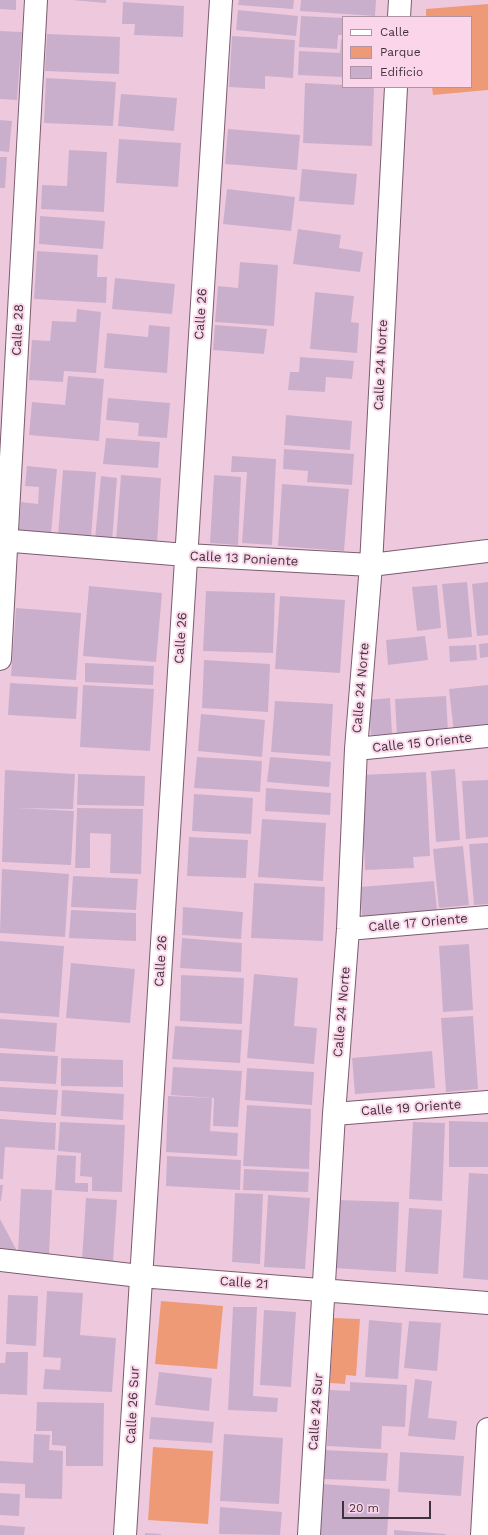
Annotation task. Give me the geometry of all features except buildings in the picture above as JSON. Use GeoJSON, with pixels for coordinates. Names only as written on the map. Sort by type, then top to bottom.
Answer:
{"type":"FeatureCollection","features":[{"type":"Feature","properties":{"kind":"street","name":"Calle 28"},"geometry":{"type":"LineString","coordinates":[[0,659],[4,540],[36,0]]}},
{"type":"Feature","properties":{"kind":"street","name":"Calle 26"},"geometry":{"type":"LineString","coordinates":[[140,1276],[220,0]]}},
{"type":"Feature","properties":{"kind":"street"},"geometry":{"type":"LineString","coordinates":[[399,16],[400,0]]}},
{"type":"Feature","properties":{"kind":"street","name":"Calle 24 Norte"},"geometry":{"type":"LineString","coordinates":[[324,1289],[334,1114],[348,929],[356,749],[371,566],[396,88]]}},
{"type":"Feature","properties":{"kind":"street","name":"Calle 13 Poniente"},"geometry":{"type":"LineString","coordinates":[[4,540],[186,555],[371,566],[488,551]]}},
{"type":"Feature","properties":{"kind":"street","name":"Calle 15 Oriente"},"geometry":{"type":"LineString","coordinates":[[356,749],[488,736]]}},
{"type":"Feature","properties":{"kind":"street","name":"Calle 17 Oriente"},"geometry":{"type":"LineString","coordinates":[[348,929],[488,917]]}},
{"type":"Feature","properties":{"kind":"street","name":"Calle 19 Oriente"},"geometry":{"type":"LineString","coordinates":[[334,1114],[488,1102]]}},
{"type":"Feature","properties":{"kind":"street","name":"Calle 21"},"geometry":{"type":"LineString","coordinates":[[0,1260],[140,1276],[324,1289],[488,1303]]}},
{"type":"Feature","properties":{"kind":"street","name":"Calle 26 Sur"},"geometry":{"type":"LineString","coordinates":[[125,1535],[140,1276]]}},
{"type":"Feature","properties":{"kind":"street","name":"Calle 24 Sur"},"geometry":{"type":"LineString","coordinates":[[309,1535],[324,1289]]}},
{"type":"Feature","properties":{"kind":"street"},"geometry":{"type":"LineString","coordinates":[[482,1535],[488,1429]]}},
{"type":"Feature","properties":{"kind":"green space"},"geometry":{"type":"Polygon","coordinates":[[[488,4],[488,90],[433,95],[432,88],[472,88],[472,16],[426,16],[426,9],[488,4]]]}},
{"type":"Feature","properties":{"kind":"green space"},"geometry":{"type":"Polygon","coordinates":[[[161,1301],[223,1306],[217,1369],[155,1364],[161,1301]]]}},
{"type":"Feature","properties":{"kind":"green space"},"geometry":{"type":"Polygon","coordinates":[[[334,1318],[360,1319],[356,1376],[346,1375],[345,1384],[330,1383],[334,1318]]]}},
{"type":"Feature","properties":{"kind":"green space"},"geometry":{"type":"Polygon","coordinates":[[[153,1447],[213,1451],[208,1524],[148,1520],[153,1447]]]}}]}
